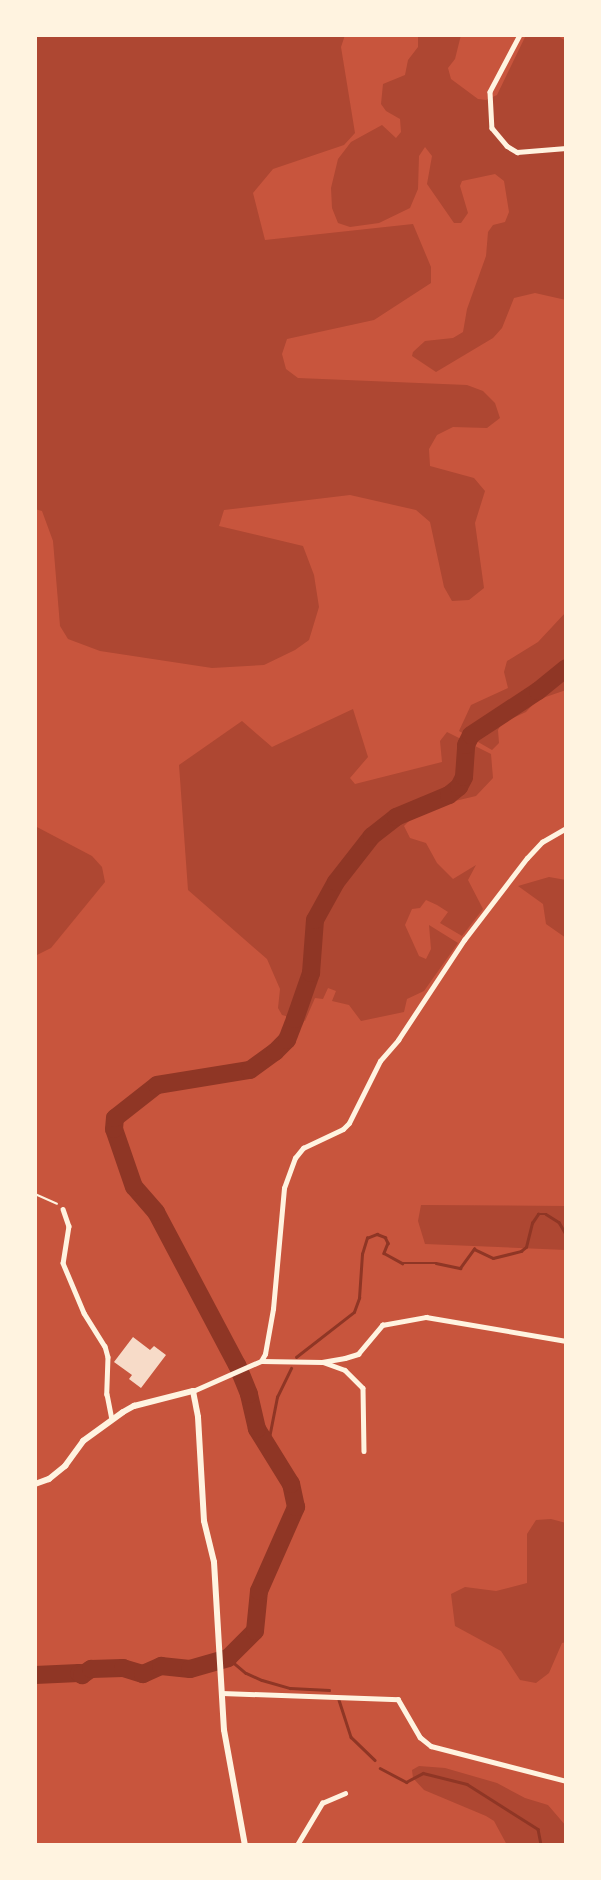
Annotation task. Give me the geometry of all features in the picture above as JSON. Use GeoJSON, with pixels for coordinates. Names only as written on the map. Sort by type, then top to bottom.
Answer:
{"type":"FeatureCollection","features":[{"type":"Feature","properties":{"kind":"street"},"geometry":{"type":"LineString","coordinates":[[520,35],[490,92],[492,128],[517,152],[566,148]]}},
{"type":"Feature","properties":{"kind":"street"},"geometry":{"type":"LineString","coordinates":[[261,1361],[269,1339],[284,1188],[295,1158],[303,1148],[343,1129],[349,1123],[380,1061],[398,1040],[464,940],[527,858],[542,842],[566,828]]}},
{"type":"Feature","properties":{"kind":"street"},"geometry":{"type":"LineString","coordinates":[[63,1209],[69,1226],[63,1263],[80,1305],[105,1346],[107,1394],[112,1419]]}},
{"type":"Feature","properties":{"kind":"street"},"geometry":{"type":"LineString","coordinates":[[35,1484],[49,1479],[65,1466],[83,1441],[134,1406],[193,1391],[261,1361],[322,1362],[358,1354],[382,1325],[426,1317],[566,1341]]}},
{"type":"Feature","properties":{"kind":"street"},"geometry":{"type":"LineString","coordinates":[[322,1362],[345,1370],[363,1388],[364,1451]]}},
{"type":"Feature","properties":{"kind":"street"},"geometry":{"type":"LineString","coordinates":[[193,1391],[198,1417],[204,1521],[214,1562],[224,1730],[245,1845]]}},
{"type":"Feature","properties":{"kind":"street"},"geometry":{"type":"LineString","coordinates":[[221,1693],[398,1699],[420,1737],[431,1746],[566,1781]]}},
{"type":"Feature","properties":{"kind":"street"},"geometry":{"type":"LineString","coordinates":[[297,1845],[322,1803],[345,1793]]}},
{"type":"Feature","properties":{"kind":"path"},"geometry":{"type":"LineString","coordinates":[[35,1194],[48,1198],[63,1209]]}},
{"type":"Feature","properties":{"kind":"shaded area"},"geometry":{"type":"Polygon","coordinates":[[[35,35],[345,35],[341,47],[355,133],[344,145],[273,169],[253,193],[265,240],[413,224],[431,267],[431,283],[374,320],[287,339],[282,354],[286,369],[298,378],[467,385],[483,391],[495,403],[500,418],[487,428],[453,427],[437,435],[429,449],[430,466],[474,478],[485,491],[475,523],[484,588],[469,600],[452,601],[444,587],[430,522],[416,510],[350,495],[224,510],[219,526],[303,546],[314,575],[319,607],[309,640],[295,650],[264,665],[212,668],[100,651],[68,639],[60,626],[53,541],[42,511],[35,509],[35,35]]]}},
{"type":"Feature","properties":{"kind":"shaded area"},"geometry":{"type":"Polygon","coordinates":[[[418,35],[461,35],[455,59],[448,68],[451,79],[478,99],[486,100],[497,95],[526,35],[556,35],[566,41],[566,300],[535,293],[514,298],[502,328],[493,338],[436,372],[412,356],[413,352],[425,341],[453,338],[463,332],[467,309],[486,256],[488,232],[493,225],[505,222],[509,212],[504,181],[495,174],[462,181],[460,186],[468,213],[461,223],[454,223],[427,184],[432,156],[425,147],[419,156],[418,189],[410,208],[379,223],[350,227],[338,223],[332,208],[331,188],[338,159],[351,142],[382,125],[396,138],[401,132],[400,119],[386,111],[381,104],[383,84],[405,75],[408,60],[418,47],[418,35]]]}},
{"type":"Feature","properties":{"kind":"shaded area"},"geometry":{"type":"Polygon","coordinates":[[[566,612],[566,690],[537,700],[526,712],[502,723],[498,730],[499,743],[492,750],[459,731],[471,705],[508,688],[504,672],[507,661],[538,642],[566,612]]]}},
{"type":"Feature","properties":{"kind":"shaded area"},"geometry":{"type":"Polygon","coordinates":[[[353,709],[368,757],[350,778],[355,784],[442,762],[440,741],[447,732],[491,754],[493,778],[476,796],[421,809],[404,826],[410,838],[426,843],[437,863],[453,879],[476,865],[468,880],[483,909],[462,936],[440,923],[448,912],[437,905],[426,900],[420,908],[412,909],[405,925],[419,956],[426,959],[431,949],[429,925],[458,943],[424,991],[407,999],[404,1012],[361,1021],[349,1005],[332,1001],[336,991],[328,988],[323,999],[315,998],[305,1021],[282,1015],[278,1008],[280,989],[267,959],[188,890],[179,765],[242,721],[272,747],[353,709]]]}},
{"type":"Feature","properties":{"kind":"shaded area"},"geometry":{"type":"Polygon","coordinates":[[[35,826],[92,856],[102,867],[105,882],[51,948],[35,956],[35,826]]]}},
{"type":"Feature","properties":{"kind":"shaded area"},"geometry":{"type":"Polygon","coordinates":[[[549,877],[566,880],[566,938],[546,924],[543,904],[518,886],[549,877]]]}},
{"type":"Feature","properties":{"kind":"shaded area"},"geometry":{"type":"Polygon","coordinates":[[[421,1205],[566,1206],[566,1250],[425,1244],[418,1221],[421,1205]]]}},
{"type":"Feature","properties":{"kind":"shaded area"},"geometry":{"type":"Polygon","coordinates":[[[551,1519],[566,1523],[566,1642],[562,1643],[549,1673],[536,1683],[520,1680],[501,1651],[455,1626],[451,1594],[465,1587],[496,1591],[527,1583],[527,1534],[536,1520],[551,1519]]]}},
{"type":"Feature","properties":{"kind":"shaded area"},"geometry":{"type":"Polygon","coordinates":[[[419,1766],[445,1768],[497,1783],[525,1798],[548,1805],[566,1826],[566,1845],[507,1845],[494,1821],[424,1790],[413,1778],[412,1770],[419,1766]]]}},
{"type":"Feature","properties":{"kind":"building"},"geometry":{"type":"Polygon","coordinates":[[[133,1337],[150,1350],[154,1346],[166,1355],[141,1388],[129,1379],[132,1375],[114,1362],[133,1337]]]}},
{"type":"Feature","properties":{"kind":"waterway"},"geometry":{"type":"LineString","coordinates":[[35,1675],[82,1675],[91,1669],[123,1668],[143,1674],[161,1666],[190,1669],[228,1658],[255,1631],[259,1591],[296,1507],[291,1484],[257,1429],[249,1394],[237,1365],[156,1212],[134,1187],[114,1129],[115,1118],[157,1085],[250,1070],[275,1052],[287,1040],[295,1019],[311,973],[315,920],[336,882],[372,836],[396,817],[449,795],[459,787],[464,777],[466,745],[471,735],[538,691],[566,668]]}},
{"type":"Feature","properties":{"kind":"waterway"},"geometry":{"type":"LineString","coordinates":[[296,1357],[354,1312],[359,1298],[362,1254],[367,1238],[377,1234],[385,1237],[388,1243],[384,1253],[402,1263],[436,1263],[460,1268],[474,1249],[493,1258],[521,1251],[526,1247],[532,1223],[538,1214],[546,1214],[559,1222],[566,1234]]}},
{"type":"Feature","properties":{"kind":"waterway"},"geometry":{"type":"LineString","coordinates":[[267,1448],[277,1397],[291,1368]]}},
{"type":"Feature","properties":{"kind":"waterway"},"geometry":{"type":"LineString","coordinates":[[228,1658],[246,1673],[262,1680],[290,1688],[329,1690]]}},
{"type":"Feature","properties":{"kind":"waterway"},"geometry":{"type":"LineString","coordinates":[[339,1700],[351,1737],[375,1760]]}},
{"type":"Feature","properties":{"kind":"waterway"},"geometry":{"type":"LineString","coordinates":[[380,1768],[406,1782],[423,1773],[467,1784],[538,1829],[541,1845]]}}]}
